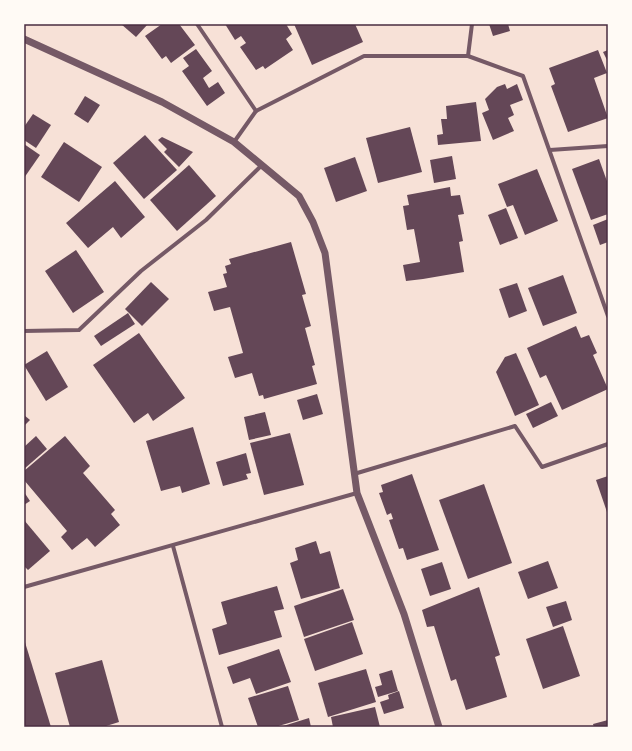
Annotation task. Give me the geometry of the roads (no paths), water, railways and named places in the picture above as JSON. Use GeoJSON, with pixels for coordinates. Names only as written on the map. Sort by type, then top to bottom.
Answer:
{"type":"FeatureCollection","features":[{"type":"Feature","properties":{"kind":"street"},"geometry":{"type":"LineString","coordinates":[[197,24],[256,111]]}},
{"type":"Feature","properties":{"kind":"street"},"geometry":{"type":"LineString","coordinates":[[468,56],[472,24]]}},
{"type":"Feature","properties":{"kind":"street"},"geometry":{"type":"LineString","coordinates":[[24,39],[162,102],[234,142],[299,196],[313,222],[325,253],[357,493],[404,614],[439,727]]}},
{"type":"Feature","properties":{"kind":"street"},"geometry":{"type":"LineString","coordinates":[[234,142],[256,111],[364,56],[468,56],[523,76],[608,316]]}},
{"type":"Feature","properties":{"kind":"street"},"geometry":{"type":"LineString","coordinates":[[550,150],[608,146]]}},
{"type":"Feature","properties":{"kind":"street"},"geometry":{"type":"LineString","coordinates":[[24,331],[79,330],[141,271],[206,220],[262,165]]}},
{"type":"Feature","properties":{"kind":"street"},"geometry":{"type":"LineString","coordinates":[[354,474],[515,426],[542,467],[608,444]]}},
{"type":"Feature","properties":{"kind":"street"},"geometry":{"type":"LineString","coordinates":[[24,587],[174,546],[357,493]]}},
{"type":"Feature","properties":{"kind":"street"},"geometry":{"type":"LineString","coordinates":[[174,546],[222,727]]}}]}
